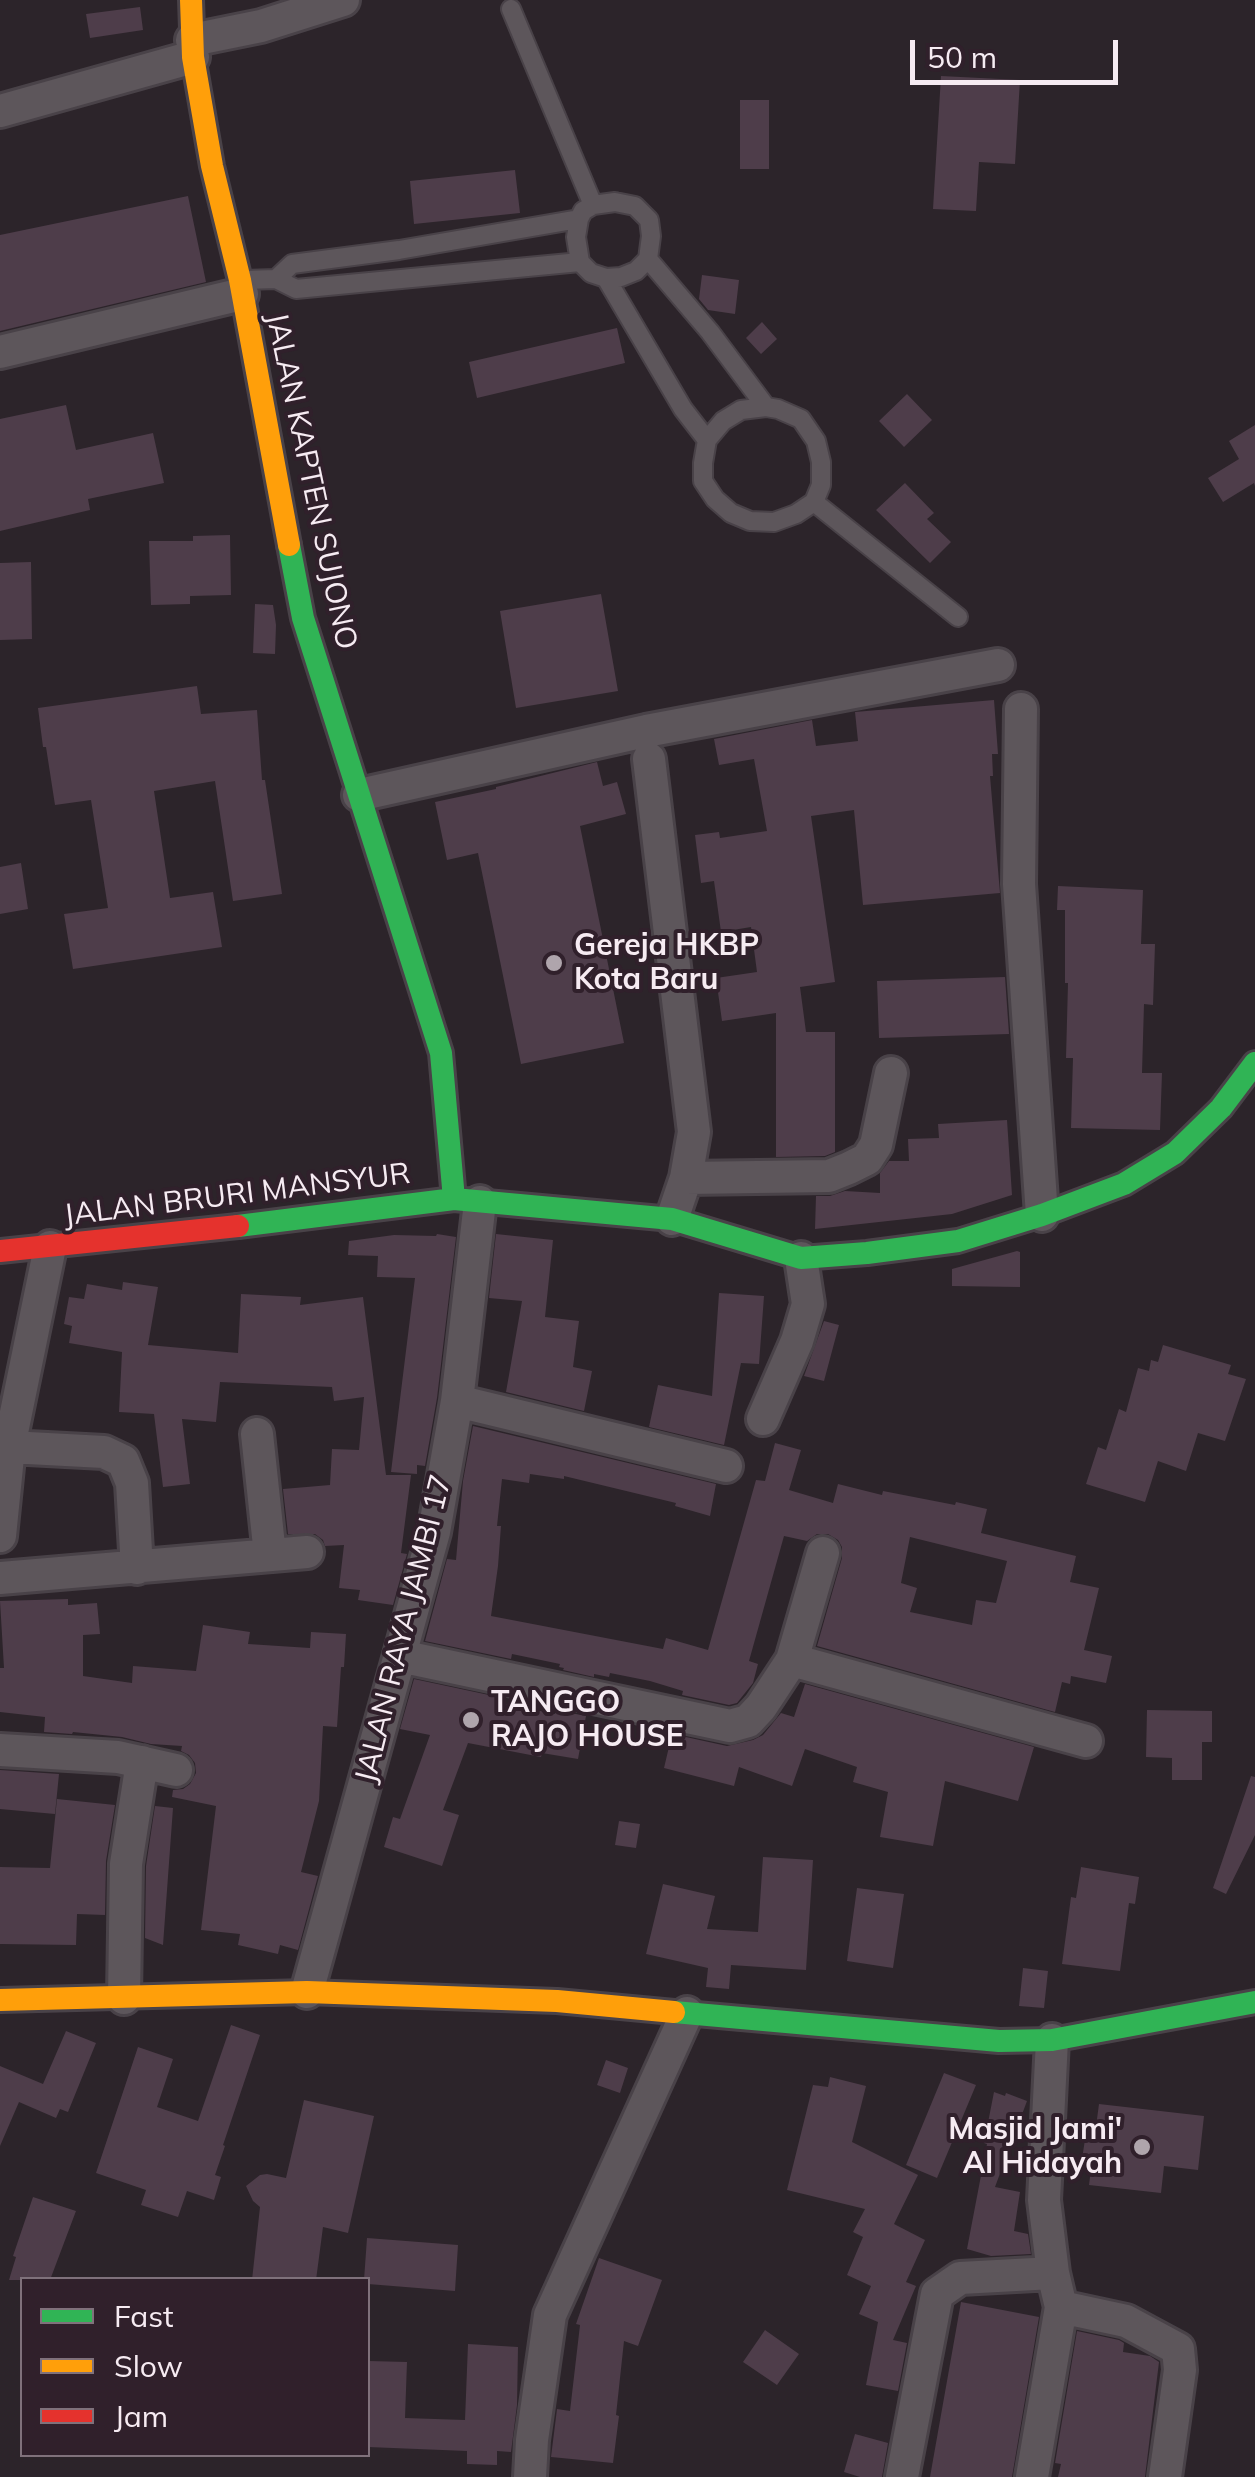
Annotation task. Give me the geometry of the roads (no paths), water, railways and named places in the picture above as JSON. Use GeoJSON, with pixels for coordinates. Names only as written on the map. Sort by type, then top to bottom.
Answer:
{"type":"FeatureCollection","features":[{"type":"Feature","properties":{"kind":"street","name":"JALAN KAPTEN SUJONO"},"geometry":{"type":"LineString","coordinates":[[191,0],[193,48],[212,166],[241,287],[303,618],[441,1053],[467,1201]]}},
{"type":"Feature","properties":{"kind":"street"},"geometry":{"type":"LineString","coordinates":[[0,110],[344,0]]}},
{"type":"Feature","properties":{"kind":"street"},"geometry":{"type":"LineString","coordinates":[[0,352],[241,287]]}},
{"type":"Feature","properties":{"kind":"street"},"geometry":{"type":"LineString","coordinates":[[359,795],[646,731],[998,666]]}},
{"type":"Feature","properties":{"kind":"street"},"geometry":{"type":"LineString","coordinates":[[1021,709],[1019,884],[1042,1215]]}},
{"type":"Feature","properties":{"kind":"street"},"geometry":{"type":"LineString","coordinates":[[649,760],[694,1132],[686,1178],[672,1219]]}},
{"type":"Feature","properties":{"kind":"street"},"geometry":{"type":"LineString","coordinates":[[763,1418],[798,1341],[808,1304],[801,1258],[958,1241],[1124,1184],[1176,1153],[1221,1108],[1255,1063]]}},
{"type":"Feature","properties":{"kind":"street"},"geometry":{"type":"LineString","coordinates":[[686,1178],[829,1176],[849,1168],[867,1158],[876,1145],[890,1073]]}},
{"type":"Feature","properties":{"kind":"street","name":"JALAN BRURI MANSYUR"},"geometry":{"type":"LineString","coordinates":[[0,1250],[467,1201],[672,1219],[801,1258]]}},
{"type":"Feature","properties":{"kind":"street","name":"JALAN RAYA JAMBI 17"},"geometry":{"type":"LineString","coordinates":[[307,1992],[434,1532],[457,1401],[478,1233],[467,1201]]}},
{"type":"Feature","properties":{"kind":"street"},"geometry":{"type":"LineString","coordinates":[[0,1536],[9,1447],[50,1247]]}},
{"type":"Feature","properties":{"kind":"street"},"geometry":{"type":"LineString","coordinates":[[457,1401],[726,1466]]}},
{"type":"Feature","properties":{"kind":"street"},"geometry":{"type":"LineString","coordinates":[[257,1434],[270,1555]]}},
{"type":"Feature","properties":{"kind":"street"},"geometry":{"type":"LineString","coordinates":[[9,1447],[104,1452],[123,1460],[132,1483],[137,1568]]}},
{"type":"Feature","properties":{"kind":"street"},"geometry":{"type":"LineString","coordinates":[[0,1578],[307,1552]]}},
{"type":"Feature","properties":{"kind":"street"},"geometry":{"type":"LineString","coordinates":[[400,1656],[730,1726],[748,1721],[792,1660],[823,1553]]}},
{"type":"Feature","properties":{"kind":"street"},"geometry":{"type":"LineString","coordinates":[[792,1660],[1086,1741]]}},
{"type":"Feature","properties":{"kind":"street"},"geometry":{"type":"LineString","coordinates":[[0,1750],[118,1756],[176,1770]]}},
{"type":"Feature","properties":{"kind":"street"},"geometry":{"type":"LineString","coordinates":[[124,1998],[126,1864],[142,1762]]}},
{"type":"Feature","properties":{"kind":"street"},"geometry":{"type":"LineString","coordinates":[[0,2000],[307,1992],[556,2001],[999,2041],[1052,2040],[1255,2002]]}},
{"type":"Feature","properties":{"kind":"street"},"geometry":{"type":"LineString","coordinates":[[530,2477],[550,2314],[687,2013]]}},
{"type":"Feature","properties":{"kind":"street"},"geometry":{"type":"LineString","coordinates":[[1032,2477],[1062,2307],[1053,2273],[1044,2200],[1052,2040]]}},
{"type":"Feature","properties":{"kind":"street"},"geometry":{"type":"LineString","coordinates":[[902,2477],[937,2294],[960,2278],[1053,2273]]}},
{"type":"Feature","properties":{"kind":"street"},"geometry":{"type":"LineString","coordinates":[[1062,2307],[1126,2321],[1178,2350],[1180,2370],[1164,2477]]}},
{"type":"Feature","properties":{"kind":"lane"},"geometry":{"type":"LineString","coordinates":[[511,8],[593,205]]}},
{"type":"Feature","properties":{"kind":"lane"},"geometry":{"type":"LineString","coordinates":[[615,202],[635,206],[649,220],[648,260],[621,277],[591,273],[580,262],[576,237],[579,219],[593,205],[615,202]]}},
{"type":"Feature","properties":{"kind":"lane"},"geometry":{"type":"LineString","coordinates":[[241,287],[276,279],[292,264],[579,219]]}},
{"type":"Feature","properties":{"kind":"lane"},"geometry":{"type":"LineString","coordinates":[[400,250],[404,277]]}},
{"type":"Feature","properties":{"kind":"lane"},"geometry":{"type":"LineString","coordinates":[[648,260],[710,332],[766,407]]}},
{"type":"Feature","properties":{"kind":"lane"},"geometry":{"type":"LineString","coordinates":[[276,279],[296,289],[580,262]]}},
{"type":"Feature","properties":{"kind":"lane"},"geometry":{"type":"LineString","coordinates":[[606,278],[682,408],[706,440]]}},
{"type":"Feature","properties":{"kind":"lane"},"geometry":{"type":"LineString","coordinates":[[766,407],[801,419],[816,441],[822,462],[822,484],[814,502],[774,522],[750,521],[731,513],[703,481],[706,440],[723,420],[741,410],[766,407]]}},
{"type":"Feature","properties":{"kind":"lane"},"geometry":{"type":"LineString","coordinates":[[814,502],[958,617]]}},
{"type":"Feature","properties":{"kind":"place","name":"Gereja HKBP Kota Baru"},"geometry":{"type":"Point","coordinates":[554,963]}},
{"type":"Feature","properties":{"kind":"place","name":"TANGGO RAJO HOUSE"},"geometry":{"type":"Point","coordinates":[471,1720]}},
{"type":"Feature","properties":{"kind":"place","name":"Masjid Jami' Al Hidayah"},"geometry":{"type":"Point","coordinates":[1142,2147]}}]}
